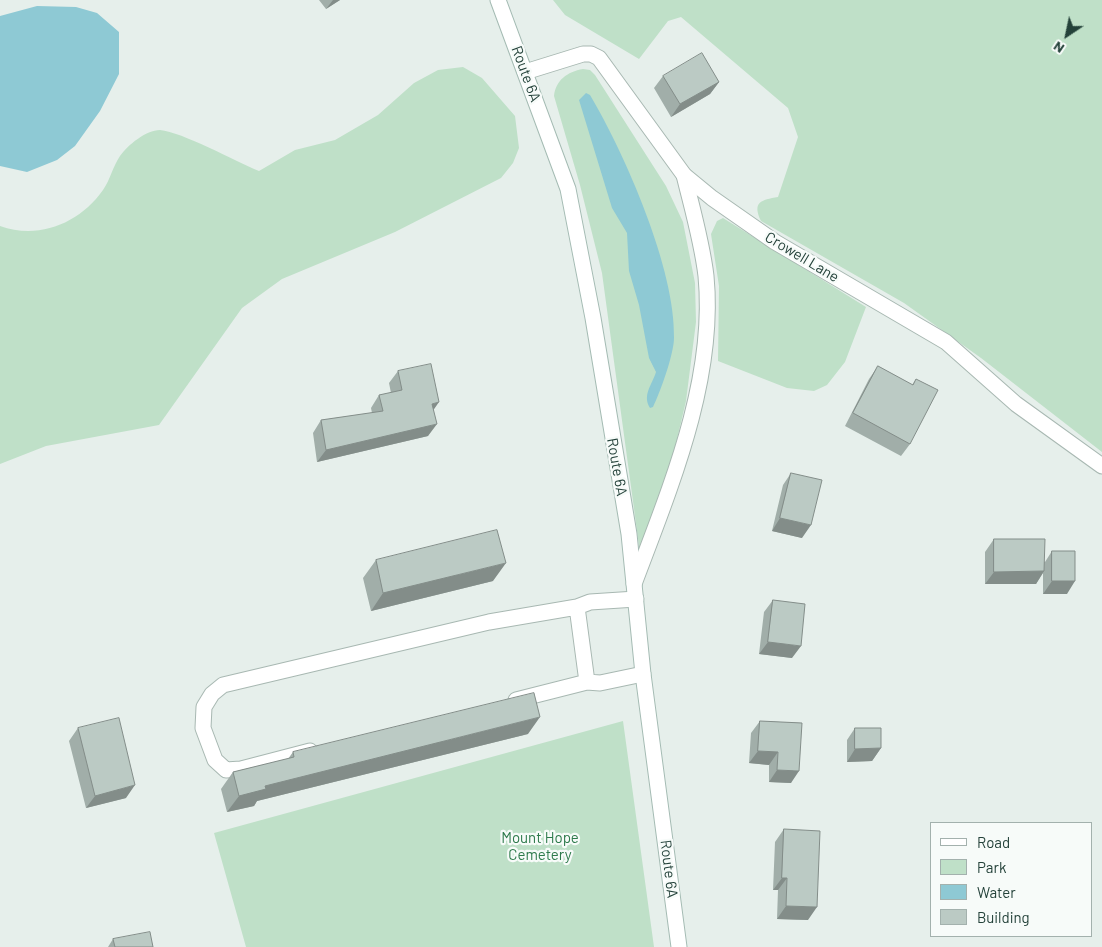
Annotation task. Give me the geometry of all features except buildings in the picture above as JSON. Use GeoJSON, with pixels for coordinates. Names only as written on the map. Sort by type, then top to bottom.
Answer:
{"type":"FeatureCollection","features":[{"type":"Feature","properties":{"kind":"main road","name":"Route 6A"},"geometry":{"type":"LineString","coordinates":[[498,0],[568,189],[626,516],[643,674],[679,947]]}},
{"type":"Feature","properties":{"kind":"main road","name":"Crowell Lane"},"geometry":{"type":"LineString","coordinates":[[525,72],[582,54],[591,54],[599,58],[684,175],[712,198],[776,242],[946,342],[1016,404],[1102,466]]}},
{"type":"Feature","properties":{"kind":"main road"},"geometry":{"type":"LineString","coordinates":[[327,747],[241,769],[226,770],[215,760],[203,728],[204,707],[212,694],[223,685],[489,622],[577,607],[590,602],[635,592],[664,504],[704,362],[707,322],[706,276],[684,175]]}},
{"type":"Feature","properties":{"kind":"main road"},"geometry":{"type":"LineString","coordinates":[[577,607],[587,682]]}},
{"type":"Feature","properties":{"kind":"main road"},"geometry":{"type":"LineString","coordinates":[[500,704],[587,682],[600,683],[643,674]]}},
{"type":"Feature","properties":{"kind":"green space"},"geometry":{"type":"Polygon","coordinates":[[[553,0],[1102,0],[1102,452],[981,358],[904,303],[761,221],[757,210],[758,206],[767,199],[778,197],[798,137],[788,108],[681,17],[668,21],[639,59],[565,15],[553,0]]]}},
{"type":"Feature","properties":{"kind":"green space"},"geometry":{"type":"Polygon","coordinates":[[[463,67],[482,78],[515,116],[519,148],[513,163],[501,178],[395,232],[282,279],[242,308],[159,425],[46,446],[0,464],[0,226],[29,231],[58,226],[71,220],[94,202],[108,182],[123,152],[132,143],[149,133],[160,130],[170,132],[259,171],[295,150],[335,140],[378,115],[414,83],[438,70],[463,67]]]}},
{"type":"Feature","properties":{"kind":"green space"},"geometry":{"type":"Polygon","coordinates":[[[583,69],[590,70],[595,75],[666,186],[683,222],[695,283],[696,322],[686,401],[651,550],[640,553],[602,273],[580,185],[554,96],[557,85],[563,78],[572,72],[583,69]]]}},
{"type":"Feature","properties":{"kind":"green space"},"geometry":{"type":"Polygon","coordinates":[[[723,218],[866,307],[845,362],[827,385],[814,391],[787,388],[718,361],[719,286],[711,234],[717,221],[723,218]]]}},
{"type":"Feature","properties":{"kind":"green space","name":"Mount Hope Cemetery"},"geometry":{"type":"Polygon","coordinates":[[[623,721],[654,947],[246,947],[214,833],[623,721]]]}},
{"type":"Feature","properties":{"kind":"water"},"geometry":{"type":"Polygon","coordinates":[[[37,6],[76,7],[97,13],[119,32],[119,74],[100,111],[75,146],[57,160],[27,172],[0,166],[0,16],[37,6]]]}},
{"type":"Feature","properties":{"kind":"water"},"geometry":{"type":"Polygon","coordinates":[[[586,93],[590,95],[604,120],[632,180],[658,247],[667,280],[674,338],[663,383],[653,407],[650,408],[647,394],[656,372],[649,358],[639,305],[629,271],[627,233],[612,208],[579,100],[586,93]]]}}]}
